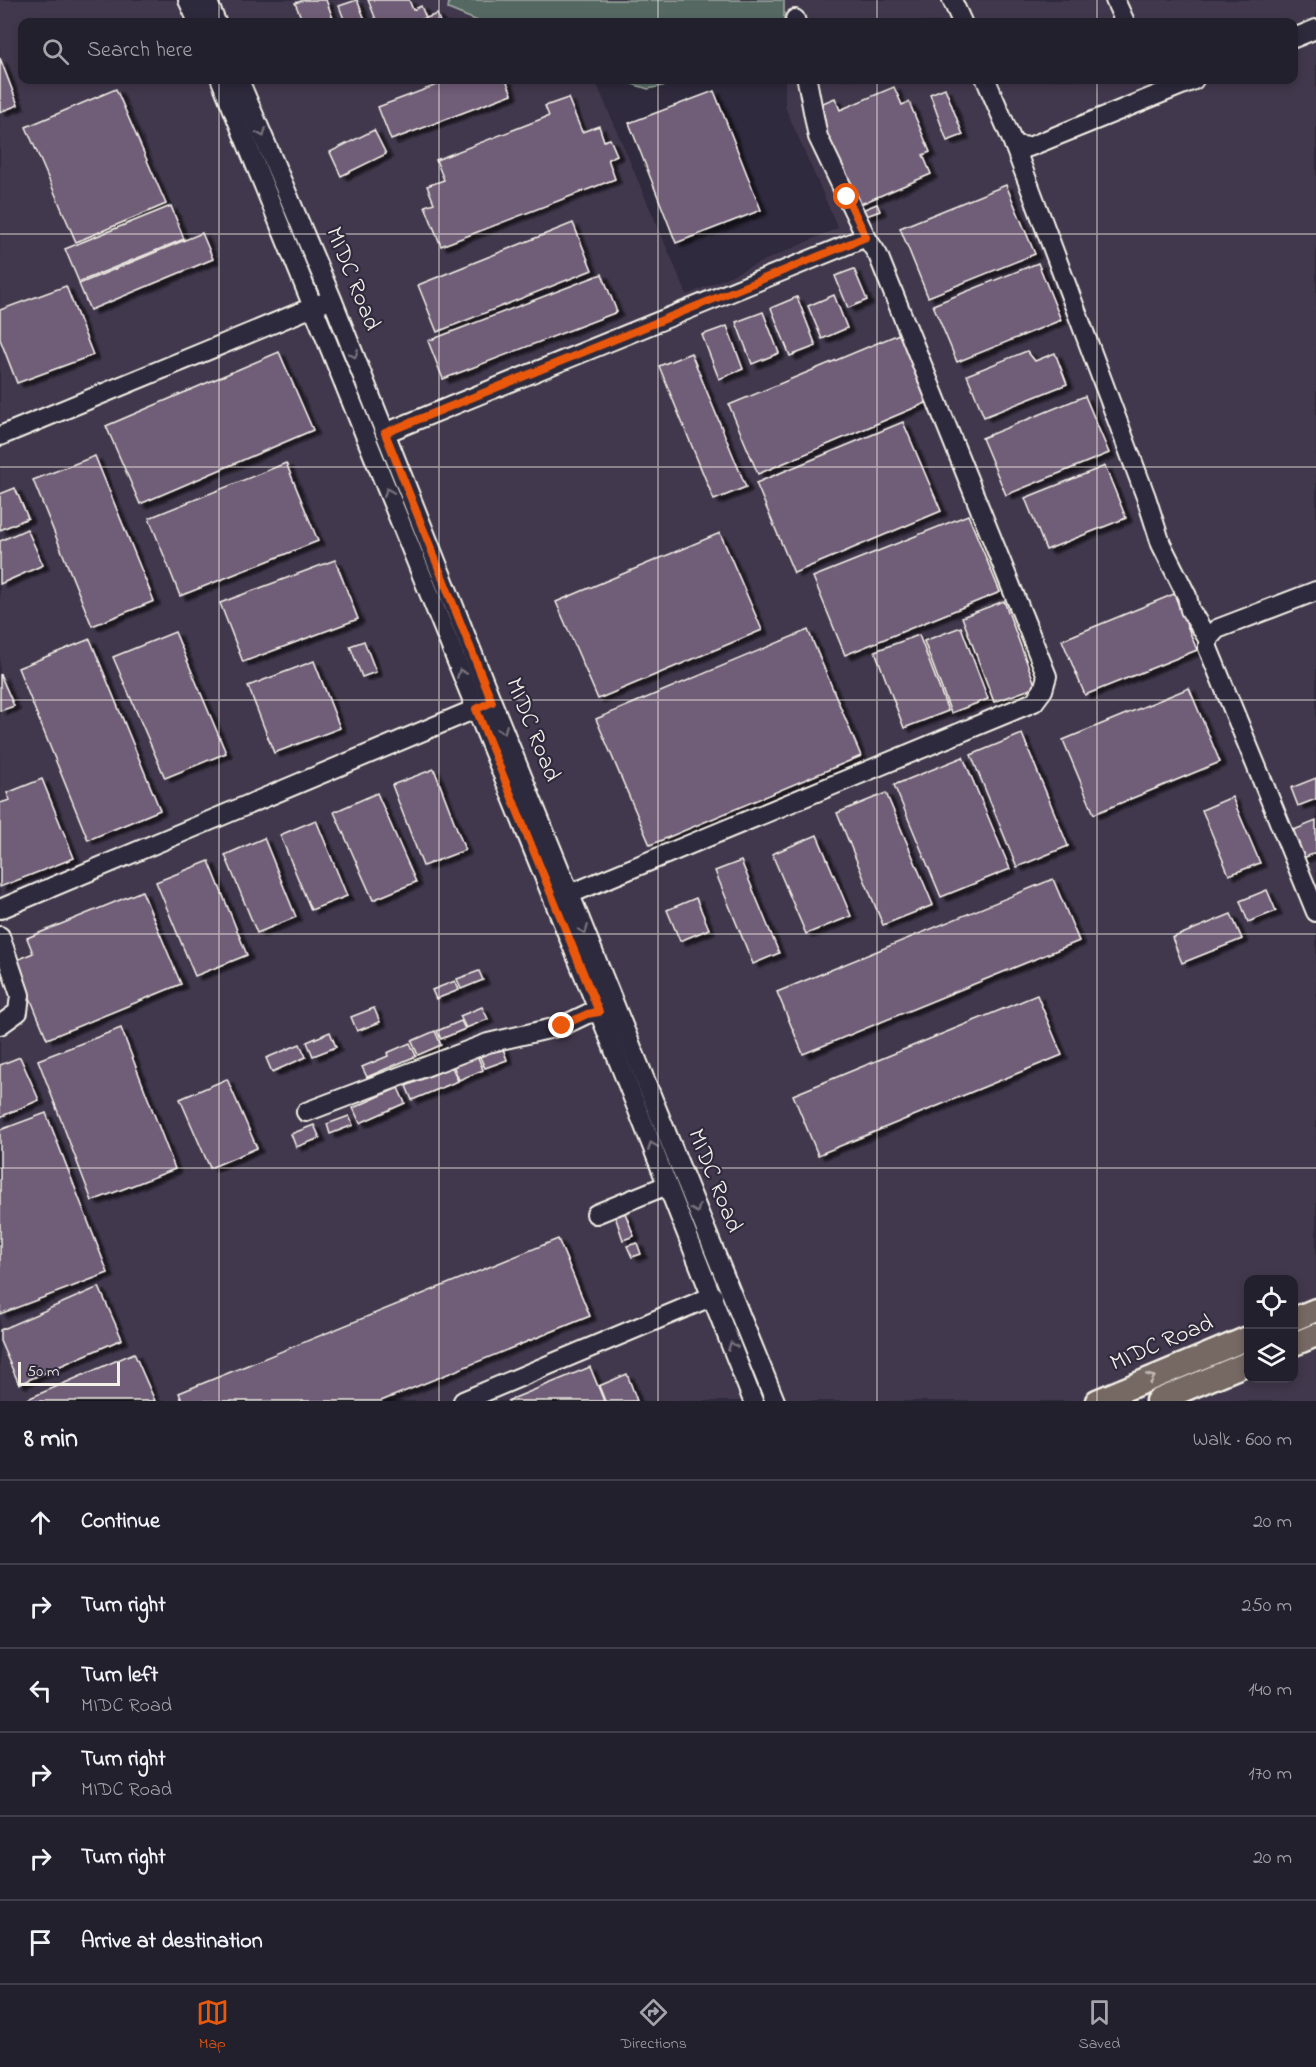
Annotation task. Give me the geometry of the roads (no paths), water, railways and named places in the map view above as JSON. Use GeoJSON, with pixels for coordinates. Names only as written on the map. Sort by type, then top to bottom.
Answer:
{"type":"FeatureCollection","features":[{"type":"Feature","properties":{"kind":"main road"},"geometry":{"type":"LineString","coordinates":[[1298,1317],[1316,1310]]}},
{"type":"Feature","properties":{"kind":"main road"},"geometry":{"type":"LineString","coordinates":[[1298,1342],[1316,1335]]}},
{"type":"Feature","properties":{"kind":"main road","name":"MIDC Road"},"geometry":{"type":"LineString","coordinates":[[1104,1400],[1244,1340]]}},
{"type":"Feature","properties":{"kind":"main road"},"geometry":{"type":"LineString","coordinates":[[1157,1401],[1244,1365]]}},
{"type":"Feature","properties":{"kind":"street"},"geometry":{"type":"LineString","coordinates":[[188,0],[196,18]]}},
{"type":"Feature","properties":{"kind":"street"},"geometry":{"type":"LineString","coordinates":[[207,0],[214,18]]}},
{"type":"Feature","properties":{"kind":"street"},"geometry":{"type":"LineString","coordinates":[[952,0],[960,18]]}},
{"type":"Feature","properties":{"kind":"street"},"geometry":{"type":"LineString","coordinates":[[1115,0],[1123,18]]}},
{"type":"Feature","properties":{"kind":"street"},"geometry":{"type":"LineString","coordinates":[[1298,36],[1316,29]]}},
{"type":"Feature","properties":{"kind":"street","name":"MIDC Road"},"geometry":{"type":"LineString","coordinates":[[223,84],[314,307],[484,706],[570,894],[775,1401]]}},
{"type":"Feature","properties":{"kind":"street","name":"MIDC Road"},"geometry":{"type":"LineString","coordinates":[[242,84],[332,299],[385,433],[599,1012],[753,1401]]}},
{"type":"Feature","properties":{"kind":"street"},"geometry":{"type":"LineString","coordinates":[[570,894],[1034,702],[1047,676],[878,255],[866,237],[818,137],[808,84]]}},
{"type":"Feature","properties":{"kind":"street"},"geometry":{"type":"LineString","coordinates":[[988,84],[1014,145],[1146,497],[1161,544],[1187,596],[1190,610],[1208,639],[1208,648],[1316,912]]}},
{"type":"Feature","properties":{"kind":"street"},"geometry":{"type":"LineString","coordinates":[[1014,145],[1029,147],[1153,87],[1171,84]]}},
{"type":"Feature","properties":{"kind":"street"},"geometry":{"type":"LineString","coordinates":[[385,433],[866,237]]}},
{"type":"Feature","properties":{"kind":"street"},"geometry":{"type":"LineString","coordinates":[[2,431],[332,299]]}},
{"type":"Feature","properties":{"kind":"street"},"geometry":{"type":"LineString","coordinates":[[1208,639],[1217,629],[1316,591]]}},
{"type":"Feature","properties":{"kind":"street"},"geometry":{"type":"LineString","coordinates":[[0,909],[484,706]]}},
{"type":"Feature","properties":{"kind":"street"},"geometry":{"type":"LineString","coordinates":[[0,936],[20,996],[18,1012],[0,1025]]}},
{"type":"Feature","properties":{"kind":"street"},"geometry":{"type":"LineString","coordinates":[[306,1112],[488,1043],[562,1026],[587,1014],[599,1012]]}},
{"type":"Feature","properties":{"kind":"street"},"geometry":{"type":"LineString","coordinates":[[596,1214],[667,1185]]}},
{"type":"Feature","properties":{"kind":"street"},"geometry":{"type":"LineString","coordinates":[[463,1401],[713,1296]]}}]}
